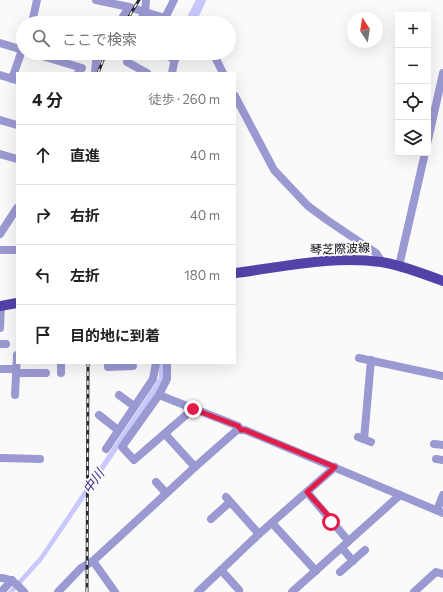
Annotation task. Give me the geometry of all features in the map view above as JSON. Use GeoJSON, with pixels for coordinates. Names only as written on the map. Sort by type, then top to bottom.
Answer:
{"type":"FeatureCollection","features":[{"type":"Feature","properties":{"kind":"main road","name":"琴芝際波線"},"geometry":{"type":"LineString","coordinates":[[236,273],[337,260],[382,262],[399,266],[443,281]]}},
{"type":"Feature","properties":{"kind":"main road"},"geometry":{"type":"LineString","coordinates":[[1,306],[16,303]]}},
{"type":"Feature","properties":{"kind":"street"},"geometry":{"type":"LineString","coordinates":[[34,16],[37,0]]}},
{"type":"Feature","properties":{"kind":"street"},"geometry":{"type":"LineString","coordinates":[[97,0],[117,2],[156,16]]}},
{"type":"Feature","properties":{"kind":"street"},"geometry":{"type":"LineString","coordinates":[[143,16],[145,13],[146,0]]}},
{"type":"Feature","properties":{"kind":"street"},"geometry":{"type":"LineString","coordinates":[[165,16],[174,0]]}},
{"type":"Feature","properties":{"kind":"street"},"geometry":{"type":"LineString","coordinates":[[123,16],[129,7]]}},
{"type":"Feature","properties":{"kind":"street"},"geometry":{"type":"LineString","coordinates":[[0,43],[16,48]]}},
{"type":"Feature","properties":{"kind":"street"},"geometry":{"type":"LineString","coordinates":[[16,72],[19,60]]}},
{"type":"Feature","properties":{"kind":"street"},"geometry":{"type":"LineString","coordinates":[[55,60],[82,68],[79,72]]}},
{"type":"Feature","properties":{"kind":"street"},"geometry":{"type":"LineString","coordinates":[[95,72],[97,60]]}},
{"type":"Feature","properties":{"kind":"street"},"geometry":{"type":"LineString","coordinates":[[172,72],[174,60]]}},
{"type":"Feature","properties":{"kind":"street"},"geometry":{"type":"LineString","coordinates":[[216,60],[222,72]]}},
{"type":"Feature","properties":{"kind":"street"},"geometry":{"type":"LineString","coordinates":[[127,62],[145,72]]}},
{"type":"Feature","properties":{"kind":"street"},"geometry":{"type":"LineString","coordinates":[[431,127],[443,73]]}},
{"type":"Feature","properties":{"kind":"street"},"geometry":{"type":"LineString","coordinates":[[0,75],[14,80]]}},
{"type":"Feature","properties":{"kind":"street"},"geometry":{"type":"LineString","coordinates":[[236,98],[266,158],[283,180],[308,206],[376,253],[382,262]]}},
{"type":"Feature","properties":{"kind":"street"},"geometry":{"type":"LineString","coordinates":[[0,120],[16,125]]}},
{"type":"Feature","properties":{"kind":"street"},"geometry":{"type":"LineString","coordinates":[[0,154],[16,159]]}},
{"type":"Feature","properties":{"kind":"street"},"geometry":{"type":"LineString","coordinates":[[399,266],[424,156]]}},
{"type":"Feature","properties":{"kind":"street"},"geometry":{"type":"LineString","coordinates":[[0,234],[16,210]]}},
{"type":"Feature","properties":{"kind":"street"},"geometry":{"type":"LineString","coordinates":[[0,250],[16,250]]}},
{"type":"Feature","properties":{"kind":"street"},"geometry":{"type":"LineString","coordinates":[[0,328],[1,306]]}},
{"type":"Feature","properties":{"kind":"street"},"geometry":{"type":"LineString","coordinates":[[359,358],[443,376]]}},
{"type":"Feature","properties":{"kind":"street"},"geometry":{"type":"LineString","coordinates":[[364,439],[371,360]]}},
{"type":"Feature","properties":{"kind":"street"},"geometry":{"type":"LineString","coordinates":[[15,395],[16,364]]}},
{"type":"Feature","properties":{"kind":"street"},"geometry":{"type":"LineString","coordinates":[[61,373],[62,364]]}},
{"type":"Feature","properties":{"kind":"street"},"geometry":{"type":"LineString","coordinates":[[108,364],[108,367],[133,366]]}},
{"type":"Feature","properties":{"kind":"street"},"geometry":{"type":"LineString","coordinates":[[106,449],[153,379],[156,364]]}},
{"type":"Feature","properties":{"kind":"street"},"geometry":{"type":"LineString","coordinates":[[167,364],[166,379],[159,395],[122,447],[134,460],[193,409]]}},
{"type":"Feature","properties":{"kind":"street"},"geometry":{"type":"LineString","coordinates":[[0,369],[46,373]]}},
{"type":"Feature","properties":{"kind":"street"},"geometry":{"type":"LineString","coordinates":[[119,395],[134,406]]}},
{"type":"Feature","properties":{"kind":"street"},"geometry":{"type":"LineString","coordinates":[[159,395],[238,426],[241,430]]}},
{"type":"Feature","properties":{"kind":"street"},"geometry":{"type":"LineString","coordinates":[[100,415],[118,430]]}},
{"type":"Feature","properties":{"kind":"street"},"geometry":{"type":"LineString","coordinates":[[58,592],[81,568],[93,561],[237,430],[245,430],[440,512],[443,495]]}},
{"type":"Feature","properties":{"kind":"street"},"geometry":{"type":"LineString","coordinates":[[165,434],[195,467]]}},
{"type":"Feature","properties":{"kind":"street"},"geometry":{"type":"LineString","coordinates":[[434,444],[443,445]]}},
{"type":"Feature","properties":{"kind":"street"},"geometry":{"type":"LineString","coordinates":[[0,458],[40,459]]}},
{"type":"Feature","properties":{"kind":"street"},"geometry":{"type":"LineString","coordinates":[[198,592],[259,534],[335,467]]}},
{"type":"Feature","properties":{"kind":"street"},"geometry":{"type":"LineString","coordinates":[[156,482],[166,493]]}},
{"type":"Feature","properties":{"kind":"street"},"geometry":{"type":"LineString","coordinates":[[307,492],[345,537]]}},
{"type":"Feature","properties":{"kind":"street"},"geometry":{"type":"LineString","coordinates":[[292,592],[400,495]]}},
{"type":"Feature","properties":{"kind":"street"},"geometry":{"type":"LineString","coordinates":[[211,519],[228,499],[259,534]]}},
{"type":"Feature","properties":{"kind":"street"},"geometry":{"type":"LineString","coordinates":[[272,523],[316,571]]}},
{"type":"Feature","properties":{"kind":"street"},"geometry":{"type":"LineString","coordinates":[[342,548],[353,561]]}},
{"type":"Feature","properties":{"kind":"street"},"geometry":{"type":"LineString","coordinates":[[340,572],[366,550]]}},
{"type":"Feature","properties":{"kind":"street"},"geometry":{"type":"LineString","coordinates":[[93,561],[115,592]]}},
{"type":"Feature","properties":{"kind":"street"},"geometry":{"type":"LineString","coordinates":[[221,570],[239,590]]}},
{"type":"Feature","properties":{"kind":"street"},"geometry":{"type":"LineString","coordinates":[[414,592],[436,572],[443,574]]}},
{"type":"Feature","properties":{"kind":"street"},"geometry":{"type":"LineString","coordinates":[[0,578],[8,578],[18,586]]}},
{"type":"Feature","properties":{"kind":"street"},"geometry":{"type":"LineString","coordinates":[[1,592],[18,586]]}},
{"type":"Feature","properties":{"kind":"water"},"geometry":{"type":"Polygon","coordinates":[[[159,364],[164,364],[165,380],[42,561],[14,592],[8,592],[40,556],[159,378],[159,364]]]}},
{"type":"Feature","properties":{"kind":"waterway","name":"中川"},"geometry":{"type":"LineString","coordinates":[[193,16],[201,0]]}},
{"type":"Feature","properties":{"kind":"railway"},"geometry":{"type":"LineString","coordinates":[[129,16],[139,0]]}},
{"type":"Feature","properties":{"kind":"railway"},"geometry":{"type":"LineString","coordinates":[[98,72],[103,60]]}},
{"type":"Feature","properties":{"kind":"railway"},"geometry":{"type":"LineString","coordinates":[[87,592],[88,364]]}},
{"type":"Feature","properties":{"kind":"route"},"geometry":{"type":"LineString","coordinates":[[193,409],[238,426],[241,430],[245,430],[335,467],[307,492],[327,514],[331,522]]}}]}
